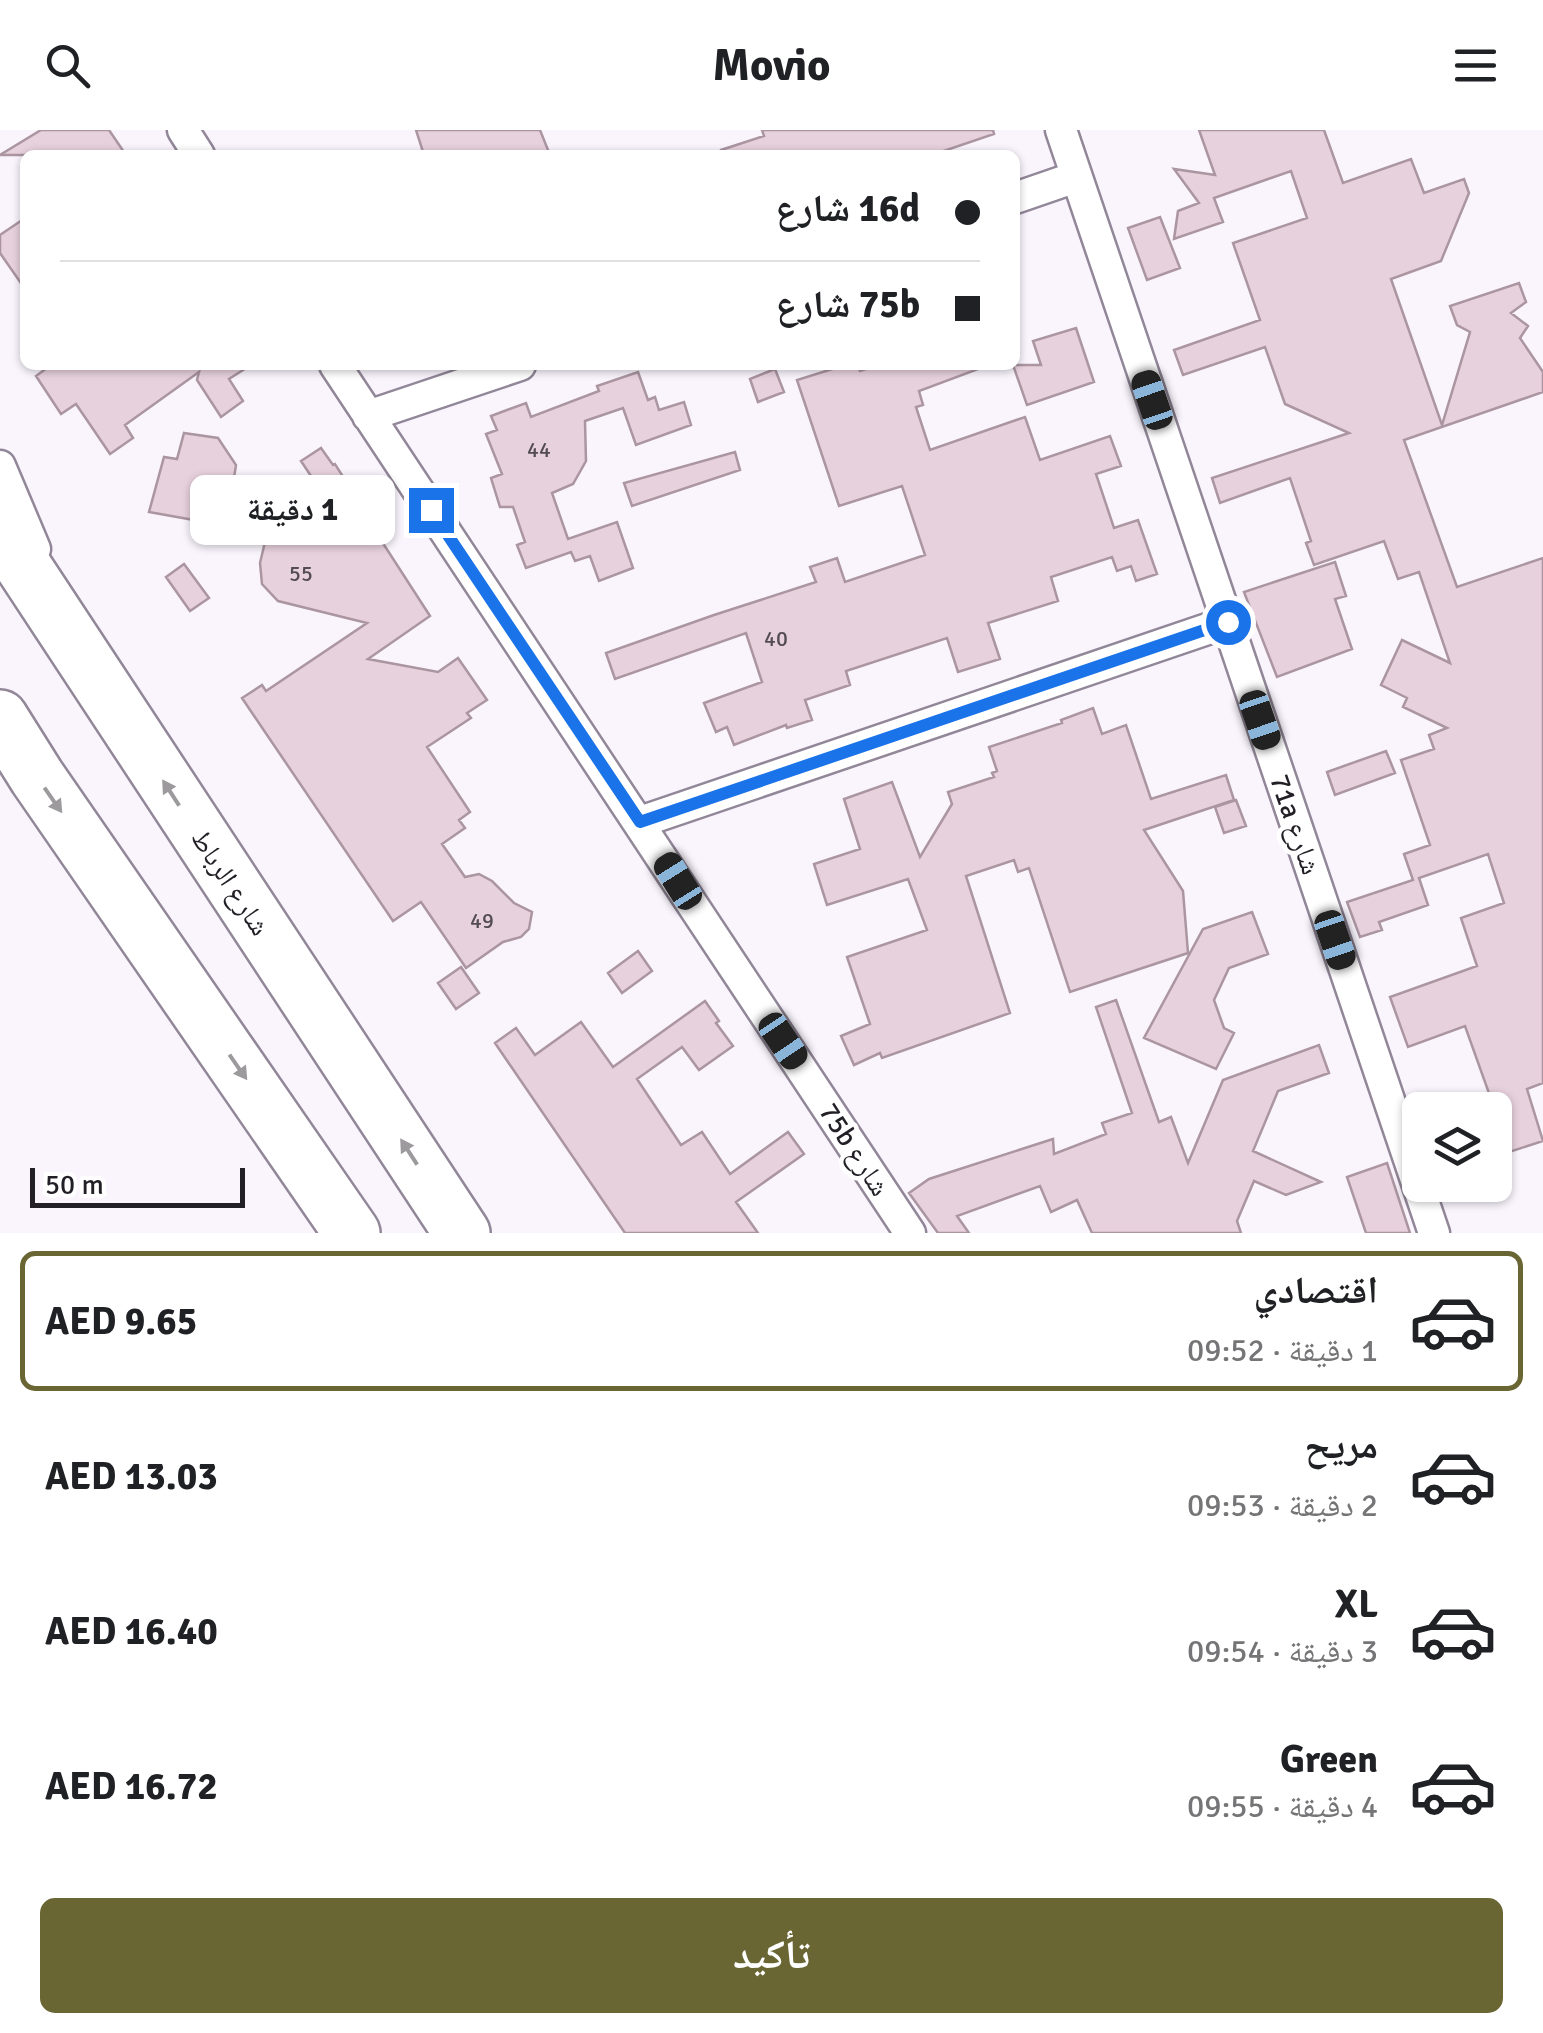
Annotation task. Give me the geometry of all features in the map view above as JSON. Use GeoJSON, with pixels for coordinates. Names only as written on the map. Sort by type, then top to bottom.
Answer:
{"type":"FeatureCollection","features":[{"type":"Feature","properties":{"kind":"highway","name":"شارع الرباط"},"geometry":{"type":"LineString","coordinates":[[0,531],[462,1233]]}},
{"type":"Feature","properties":{"kind":"highway"},"geometry":{"type":"LineString","coordinates":[[0,718],[352,1233]]}},
{"type":"Feature","properties":{"kind":"street","name":"71a شارع"},"geometry":{"type":"LineString","coordinates":[[1061,130],[1434,1233]]}},
{"type":"Feature","properties":{"kind":"street"},"geometry":{"type":"LineString","coordinates":[[1020,196],[1076,177]]}},
{"type":"Feature","properties":{"kind":"street","name":"75b شارع"},"geometry":{"type":"LineString","coordinates":[[338,370],[910,1233]]}},
{"type":"Feature","properties":{"kind":"street"},"geometry":{"type":"LineString","coordinates":[[368,416],[505,370]]}},
{"type":"Feature","properties":{"kind":"street"},"geometry":{"type":"LineString","coordinates":[[0,466],[62,628]]}},
{"type":"Feature","properties":{"kind":"street"},"geometry":{"type":"LineString","coordinates":[[640,822],[1228,622]]}},
{"type":"Feature","properties":{"kind":"building"},"geometry":{"type":"Polygon","coordinates":[[[41,130],[109,130],[123,150],[20,150],[20,155],[0,155],[41,130]]]}},
{"type":"Feature","properties":{"kind":"building"},"geometry":{"type":"Polygon","coordinates":[[[416,130],[540,130],[548,150],[422,150],[416,130]]]}},
{"type":"Feature","properties":{"kind":"building"},"geometry":{"type":"Polygon","coordinates":[[[762,130],[993,130],[994,134],[947,150],[721,150],[764,136],[762,130]]]}},
{"type":"Feature","properties":{"kind":"building"},"geometry":{"type":"Polygon","coordinates":[[[1199,130],[1324,130],[1343,183],[1411,159],[1424,193],[1464,179],[1469,193],[1441,261],[1391,279],[1442,425],[1470,332],[1457,325],[1450,306],[1519,283],[1526,302],[1511,313],[1528,326],[1520,338],[1543,372],[1543,392],[1404,440],[1457,587],[1543,558],[1543,1083],[1527,1089],[1543,1141],[1512,1151],[1512,1092],[1489,1092],[1465,1026],[1408,1047],[1390,997],[1477,966],[1461,918],[1504,903],[1488,854],[1419,878],[1428,905],[1379,922],[1382,930],[1360,937],[1347,902],[1413,880],[1404,854],[1430,845],[1401,760],[1434,749],[1429,735],[1447,728],[1403,707],[1407,698],[1381,685],[1402,640],[1450,663],[1419,572],[1398,579],[1384,541],[1314,565],[1306,543],[1311,541],[1290,478],[1220,503],[1212,478],[1349,433],[1285,404],[1265,347],[1183,375],[1174,350],[1260,320],[1233,243],[1307,218],[1291,171],[1214,198],[1223,222],[1174,239],[1178,211],[1199,203],[1174,169],[1215,175],[1199,130]]]}},
{"type":"Feature","properties":{"kind":"building"},"geometry":{"type":"Polygon","coordinates":[[[1160,217],[1180,268],[1147,280],[1128,228],[1160,217]]]}},
{"type":"Feature","properties":{"kind":"building"},"geometry":{"type":"Polygon","coordinates":[[[20,221],[20,282],[0,253],[0,235],[20,221]]]}},
{"type":"Feature","properties":{"kind":"building"},"geometry":{"type":"Polygon","coordinates":[[[1076,328],[1094,382],[1027,405],[1015,370],[1020,370],[1020,365],[1041,365],[1033,341],[1076,328]]]}},
{"type":"Feature","properties":{"kind":"building"},"geometry":{"type":"Polygon","coordinates":[[[44,370],[243,370],[229,379],[243,401],[221,417],[197,380],[199,372],[125,425],[133,438],[110,454],[76,404],[61,414],[36,376],[44,370]]]}},
{"type":"Feature","properties":{"kind":"building"},"geometry":{"type":"Polygon","coordinates":[[[775,370],[784,392],[758,402],[750,379],[775,370]]]}},
{"type":"Feature","properties":{"kind":"building"},"geometry":{"type":"Polygon","coordinates":[[[829,370],[976,370],[919,391],[923,405],[916,407],[930,450],[1025,417],[1040,460],[1110,436],[1121,466],[1096,474],[1114,528],[1138,520],[1157,574],[1136,581],[1131,566],[1117,571],[1112,557],[1051,577],[1058,601],[988,623],[1000,659],[958,672],[947,638],[846,671],[850,685],[805,700],[812,720],[787,728],[786,725],[734,745],[727,727],[716,732],[704,703],[762,682],[746,633],[615,679],[606,653],[816,582],[810,567],[837,558],[845,582],[925,555],[902,486],[839,506],[797,380],[829,370]]]}},
{"type":"Feature","properties":{"kind":"building"},"geometry":{"type":"Polygon","coordinates":[[[638,372],[648,400],[655,397],[659,410],[684,402],[691,425],[636,445],[623,408],[585,421],[586,461],[573,484],[552,493],[568,539],[617,522],[633,568],[599,581],[590,556],[575,561],[571,552],[526,568],[517,545],[525,542],[513,507],[500,507],[491,478],[502,474],[486,434],[497,430],[491,416],[526,403],[531,417],[638,372]]]}},
{"type":"Feature","properties":{"kind":"building"},"geometry":{"type":"Polygon","coordinates":[[[184,433],[218,438],[236,465],[234,478],[241,479],[236,512],[209,507],[205,522],[149,512],[164,457],[177,459],[184,433]]]}},
{"type":"Feature","properties":{"kind":"building"},"geometry":{"type":"Polygon","coordinates":[[[321,448],[335,464],[430,616],[368,659],[438,672],[458,658],[487,700],[467,713],[471,718],[427,747],[470,812],[459,820],[465,828],[442,844],[465,877],[479,874],[514,903],[532,912],[529,929],[521,937],[503,942],[466,968],[421,902],[393,921],[242,698],[262,685],[266,691],[367,623],[278,601],[262,584],[260,563],[273,508],[313,479],[301,461],[321,448]]]}},
{"type":"Feature","properties":{"kind":"building"},"geometry":{"type":"Polygon","coordinates":[[[735,452],[740,470],[632,506],[624,483],[735,452]]]}},
{"type":"Feature","properties":{"kind":"building"},"geometry":{"type":"Polygon","coordinates":[[[1335,562],[1346,596],[1335,599],[1352,649],[1277,677],[1244,592],[1335,562]]]}},
{"type":"Feature","properties":{"kind":"building"},"geometry":{"type":"Polygon","coordinates":[[[184,564],[209,598],[190,611],[166,577],[184,564]]]}},
{"type":"Feature","properties":{"kind":"building"},"geometry":{"type":"Polygon","coordinates":[[[1093,708],[1102,734],[1126,725],[1151,799],[1226,775],[1234,800],[1144,830],[1183,891],[1188,953],[1070,992],[1029,868],[1018,872],[1014,860],[966,876],[1010,1013],[882,1058],[880,1053],[854,1065],[841,1036],[870,1024],[847,957],[927,930],[908,879],[827,905],[814,864],[860,849],[844,799],[892,782],[920,857],[952,804],[948,792],[994,777],[992,773],[997,771],[989,747],[1062,723],[1061,720],[1093,708]]]}},
{"type":"Feature","properties":{"kind":"building"},"geometry":{"type":"Polygon","coordinates":[[[1386,751],[1395,773],[1335,795],[1327,772],[1386,751]]]}},
{"type":"Feature","properties":{"kind":"building"},"geometry":{"type":"Polygon","coordinates":[[[1236,800],[1246,826],[1224,833],[1215,807],[1236,800]]]}},
{"type":"Feature","properties":{"kind":"building"},"geometry":{"type":"Polygon","coordinates":[[[1252,912],[1268,954],[1229,968],[1214,1000],[1224,1028],[1234,1033],[1216,1069],[1144,1038],[1203,929],[1252,912]]]}},
{"type":"Feature","properties":{"kind":"building"},"geometry":{"type":"Polygon","coordinates":[[[638,951],[652,971],[622,993],[608,973],[638,951]]]}},
{"type":"Feature","properties":{"kind":"building"},"geometry":{"type":"Polygon","coordinates":[[[461,967],[479,993],[456,1009],[438,983],[461,967]]]}},
{"type":"Feature","properties":{"kind":"building"},"geometry":{"type":"Polygon","coordinates":[[[1116,1000],[1159,1122],[1171,1117],[1188,1163],[1223,1080],[1319,1045],[1329,1073],[1278,1091],[1253,1151],[1321,1182],[1286,1195],[1254,1181],[1237,1221],[1241,1233],[1092,1233],[1077,1200],[1051,1212],[1040,1186],[957,1216],[969,1233],[938,1233],[909,1193],[929,1179],[1053,1139],[1054,1154],[1106,1134],[1102,1123],[1132,1113],[1096,1007],[1116,1000]]]}},
{"type":"Feature","properties":{"kind":"building"},"geometry":{"type":"Polygon","coordinates":[[[705,1001],[733,1046],[699,1070],[682,1047],[637,1079],[681,1145],[702,1132],[730,1174],[788,1132],[804,1154],[736,1202],[758,1233],[625,1233],[495,1043],[516,1028],[535,1055],[581,1022],[613,1067],[705,1001]]]}},
{"type":"Feature","properties":{"kind":"building"},"geometry":{"type":"Polygon","coordinates":[[[1387,1163],[1410,1233],[1366,1233],[1347,1177],[1387,1163]]]}},
{"type":"Feature","properties":{"kind":"route"},"geometry":{"type":"LineString","coordinates":[[431,510],[640,822],[1228,622]]}}]}
